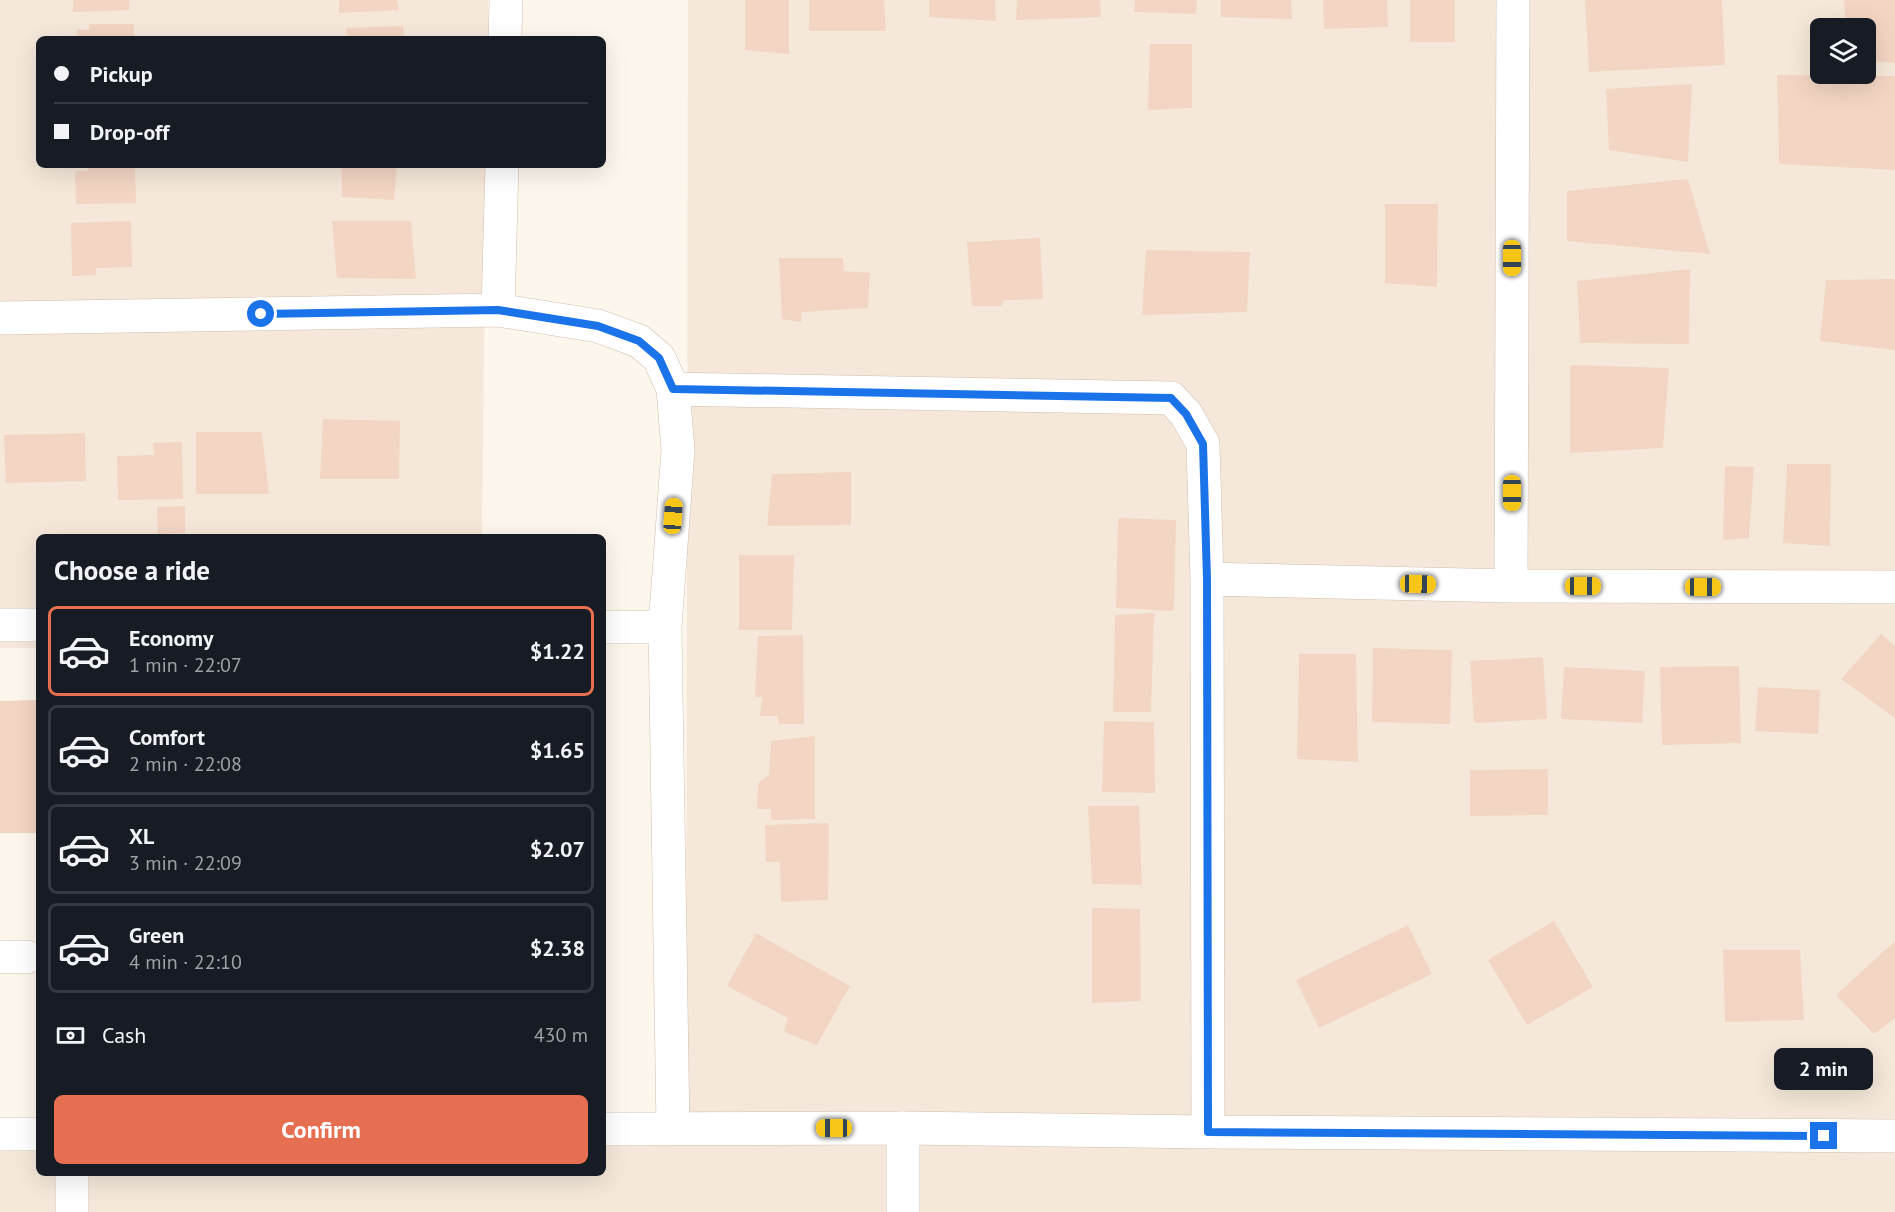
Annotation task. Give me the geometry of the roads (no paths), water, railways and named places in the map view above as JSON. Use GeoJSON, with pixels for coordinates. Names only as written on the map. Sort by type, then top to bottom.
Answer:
{"type":"FeatureCollection","features":[{"type":"Feature","properties":{"kind":"street"},"geometry":{"type":"LineString","coordinates":[[505,36],[506,0]]}},
{"type":"Feature","properties":{"kind":"street"},"geometry":{"type":"LineString","coordinates":[[1511,586],[1513,0]]}},
{"type":"Feature","properties":{"kind":"street"},"geometry":{"type":"LineString","coordinates":[[498,310],[502,168]]}},
{"type":"Feature","properties":{"kind":"street"},"geometry":{"type":"LineString","coordinates":[[0,318],[498,310],[598,326],[639,341],[659,358],[673,389],[678,450],[665,627],[673,1129]]}},
{"type":"Feature","properties":{"kind":"street"},"geometry":{"type":"LineString","coordinates":[[673,389],[1171,398],[1186,414],[1203,444],[1207,579],[1208,1132]]}},
{"type":"Feature","properties":{"kind":"street"},"geometry":{"type":"LineString","coordinates":[[1207,579],[1511,586],[1895,587]]}},
{"type":"Feature","properties":{"kind":"street"},"geometry":{"type":"LineString","coordinates":[[0,625],[36,625]]}},
{"type":"Feature","properties":{"kind":"street"},"geometry":{"type":"LineString","coordinates":[[606,627],[665,627]]}},
{"type":"Feature","properties":{"kind":"street"},"geometry":{"type":"LineString","coordinates":[[903,1128],[903,1212]]}},
{"type":"Feature","properties":{"kind":"street"},"geometry":{"type":"LineString","coordinates":[[606,1129],[903,1128],[1895,1136]]}},
{"type":"Feature","properties":{"kind":"street"},"geometry":{"type":"LineString","coordinates":[[0,1134],[36,1134]]}},
{"type":"Feature","properties":{"kind":"street"},"geometry":{"type":"LineString","coordinates":[[72,1176],[72,1212]]}}]}
